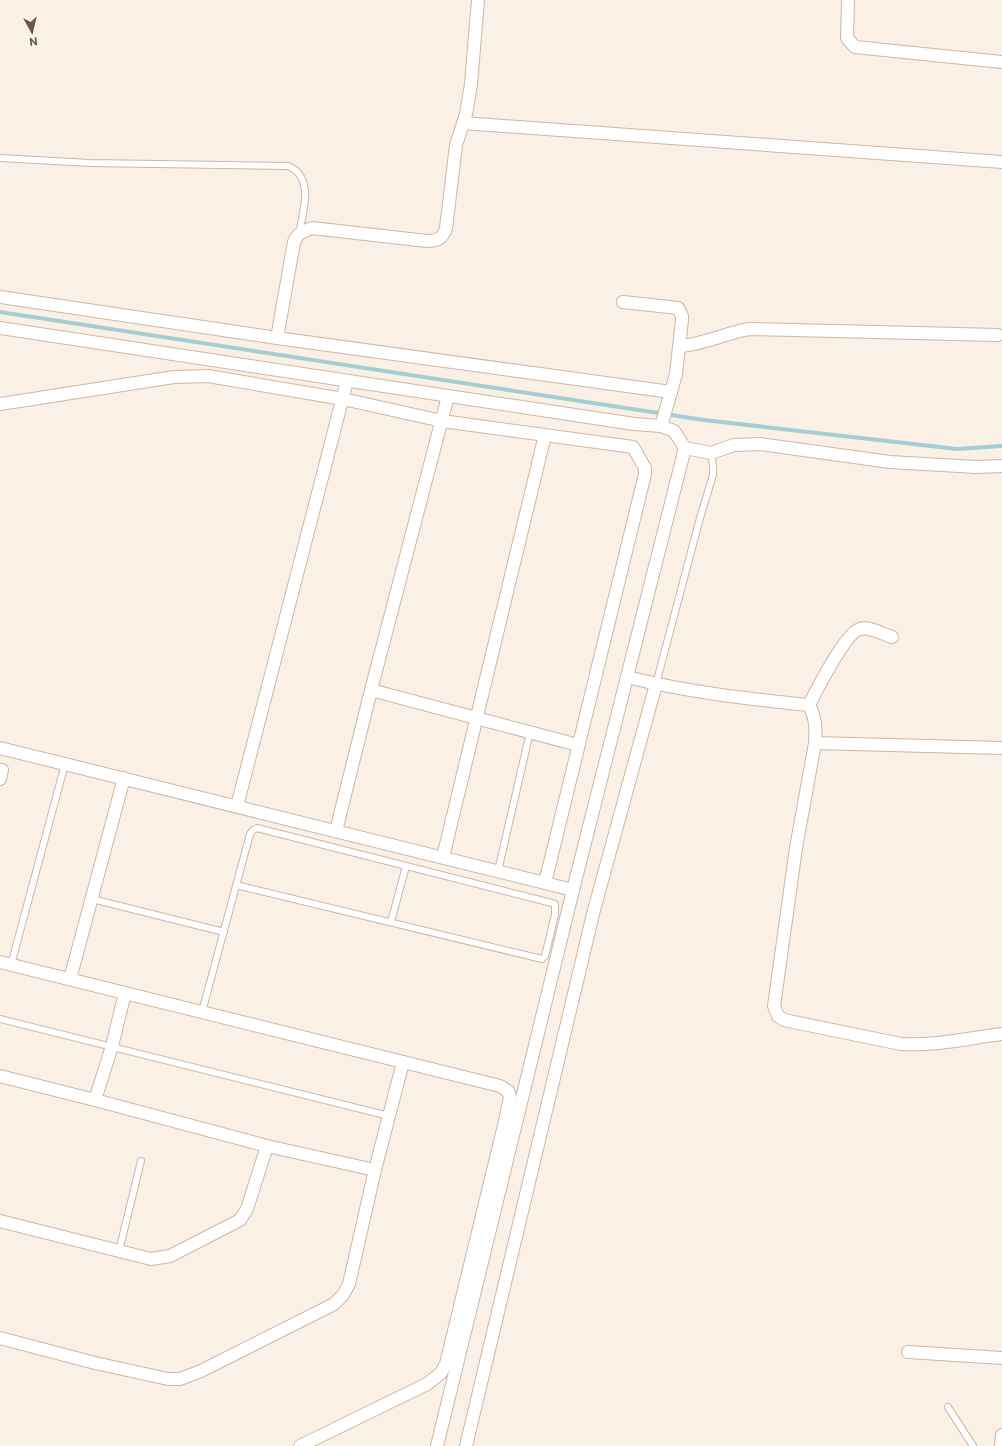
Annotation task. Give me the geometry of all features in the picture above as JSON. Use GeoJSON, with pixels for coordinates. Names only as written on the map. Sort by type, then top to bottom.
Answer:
{"type":"FeatureCollection","features":[{"type":"Feature","properties":{"kind":"street"},"geometry":{"type":"LineString","coordinates":[[277,338],[294,242],[299,234],[312,228],[427,241],[440,239],[444,235],[456,145],[466,114],[471,84],[478,0]]}},
{"type":"Feature","properties":{"kind":"street"},"geometry":{"type":"LineString","coordinates":[[848,0],[847,38],[855,47],[860,49],[1002,62]]}},
{"type":"Feature","properties":{"kind":"street"},"geometry":{"type":"LineString","coordinates":[[463,123],[1002,162]]}},
{"type":"Feature","properties":{"kind":"street"},"geometry":{"type":"LineString","coordinates":[[0,297],[669,397]]}},
{"type":"Feature","properties":{"kind":"street"},"geometry":{"type":"LineString","coordinates":[[623,302],[678,308],[682,316],[676,374],[662,422]]}},
{"type":"Feature","properties":{"kind":"street"},"geometry":{"type":"LineString","coordinates":[[0,328],[634,424],[662,422],[674,431],[685,448],[711,453],[734,445],[760,444],[890,462],[976,467],[1002,466]]}},
{"type":"Feature","properties":{"kind":"street"},"geometry":{"type":"LineString","coordinates":[[679,346],[689,346],[748,329],[998,335]]}},
{"type":"Feature","properties":{"kind":"street"},"geometry":{"type":"LineString","coordinates":[[0,404],[174,377],[192,375],[208,376],[343,399],[442,421],[632,447],[645,468],[645,474],[545,883]]}},
{"type":"Feature","properties":{"kind":"street"},"geometry":{"type":"LineString","coordinates":[[237,806],[347,381]]}},
{"type":"Feature","properties":{"kind":"street"},"geometry":{"type":"LineString","coordinates":[[336,831],[371,690],[448,396]]}},
{"type":"Feature","properties":{"kind":"street"},"geometry":{"type":"LineString","coordinates":[[443,858],[545,435]]}},
{"type":"Feature","properties":{"kind":"street"},"geometry":{"type":"LineString","coordinates":[[300,1446],[427,1384],[441,1373],[446,1364],[511,1118],[574,890],[685,448]]}},
{"type":"Feature","properties":{"kind":"street"},"geometry":{"type":"LineString","coordinates":[[809,706],[840,650],[856,630],[865,628],[892,637]]}},
{"type":"Feature","properties":{"kind":"street"},"geometry":{"type":"LineString","coordinates":[[627,677],[656,684],[733,697],[809,706]]}},
{"type":"Feature","properties":{"kind":"street"},"geometry":{"type":"LineString","coordinates":[[466,1446],[594,910],[656,684]]}},
{"type":"Feature","properties":{"kind":"street"},"geometry":{"type":"LineString","coordinates":[[371,690],[578,745]]}},
{"type":"Feature","properties":{"kind":"street"},"geometry":{"type":"LineString","coordinates":[[809,706],[815,719],[815,743],[796,848],[774,1006],[778,1016],[784,1020],[901,1044],[930,1043],[1002,1034]]}},
{"type":"Feature","properties":{"kind":"street"},"geometry":{"type":"LineString","coordinates":[[815,743],[1002,748]]}},
{"type":"Feature","properties":{"kind":"street"},"geometry":{"type":"LineString","coordinates":[[0,748],[574,890]]}},
{"type":"Feature","properties":{"kind":"street"},"geometry":{"type":"LineString","coordinates":[[70,979],[124,778]]}},
{"type":"Feature","properties":{"kind":"street"},"geometry":{"type":"LineString","coordinates":[[6,963],[500,1086],[508,1091],[510,1097],[511,1118],[437,1446]]}},
{"type":"Feature","properties":{"kind":"street"},"geometry":{"type":"LineString","coordinates":[[96,1100],[112,1046],[125,993]]}},
{"type":"Feature","properties":{"kind":"street"},"geometry":{"type":"LineString","coordinates":[[0,1338],[95,1363],[168,1379],[180,1379],[201,1371],[334,1304],[339,1300],[349,1284],[375,1170],[403,1062]]}},
{"type":"Feature","properties":{"kind":"street"},"geometry":{"type":"LineString","coordinates":[[0,1076],[267,1146],[375,1170]]}},
{"type":"Feature","properties":{"kind":"street"},"geometry":{"type":"LineString","coordinates":[[0,1221],[152,1259],[170,1256],[240,1220],[247,1209],[267,1146]]}},
{"type":"Feature","properties":{"kind":"street"},"geometry":{"type":"LineString","coordinates":[[908,1352],[1002,1358]]}},
{"type":"Feature","properties":{"kind":"street"},"geometry":{"type":"LineString","coordinates":[[1001,1446],[1002,1435]]}},
{"type":"Feature","properties":{"kind":"lane"},"geometry":{"type":"LineString","coordinates":[[0,158],[90,163],[288,166],[294,168],[300,174],[304,182],[305,198],[299,234]]}},
{"type":"Feature","properties":{"kind":"lane"},"geometry":{"type":"LineString","coordinates":[[656,684],[700,518],[713,475],[711,453]]}},
{"type":"Feature","properties":{"kind":"lane"},"geometry":{"type":"LineString","coordinates":[[498,871],[530,732]]}},
{"type":"Feature","properties":{"kind":"lane"},"geometry":{"type":"LineString","coordinates":[[6,963],[64,764]]}},
{"type":"Feature","properties":{"kind":"lane"},"geometry":{"type":"LineString","coordinates":[[202,1012],[224,932],[236,885],[250,834],[257,828],[552,903],[555,904],[555,915],[546,956],[542,959],[236,885]]}},
{"type":"Feature","properties":{"kind":"lane"},"geometry":{"type":"LineString","coordinates":[[392,922],[406,866]]}},
{"type":"Feature","properties":{"kind":"lane"},"geometry":{"type":"LineString","coordinates":[[92,899],[224,932]]}},
{"type":"Feature","properties":{"kind":"lane"},"geometry":{"type":"LineString","coordinates":[[0,1019],[389,1116]]}},
{"type":"Feature","properties":{"kind":"lane"},"geometry":{"type":"LineString","coordinates":[[119,1251],[141,1161]]}},
{"type":"Feature","properties":{"kind":"lane"},"geometry":{"type":"LineString","coordinates":[[948,1407],[973,1446]]}},
{"type":"Feature","properties":{"kind":"waterway"},"geometry":{"type":"LineString","coordinates":[[0,312],[704,420],[957,449],[1002,446]]}}]}
